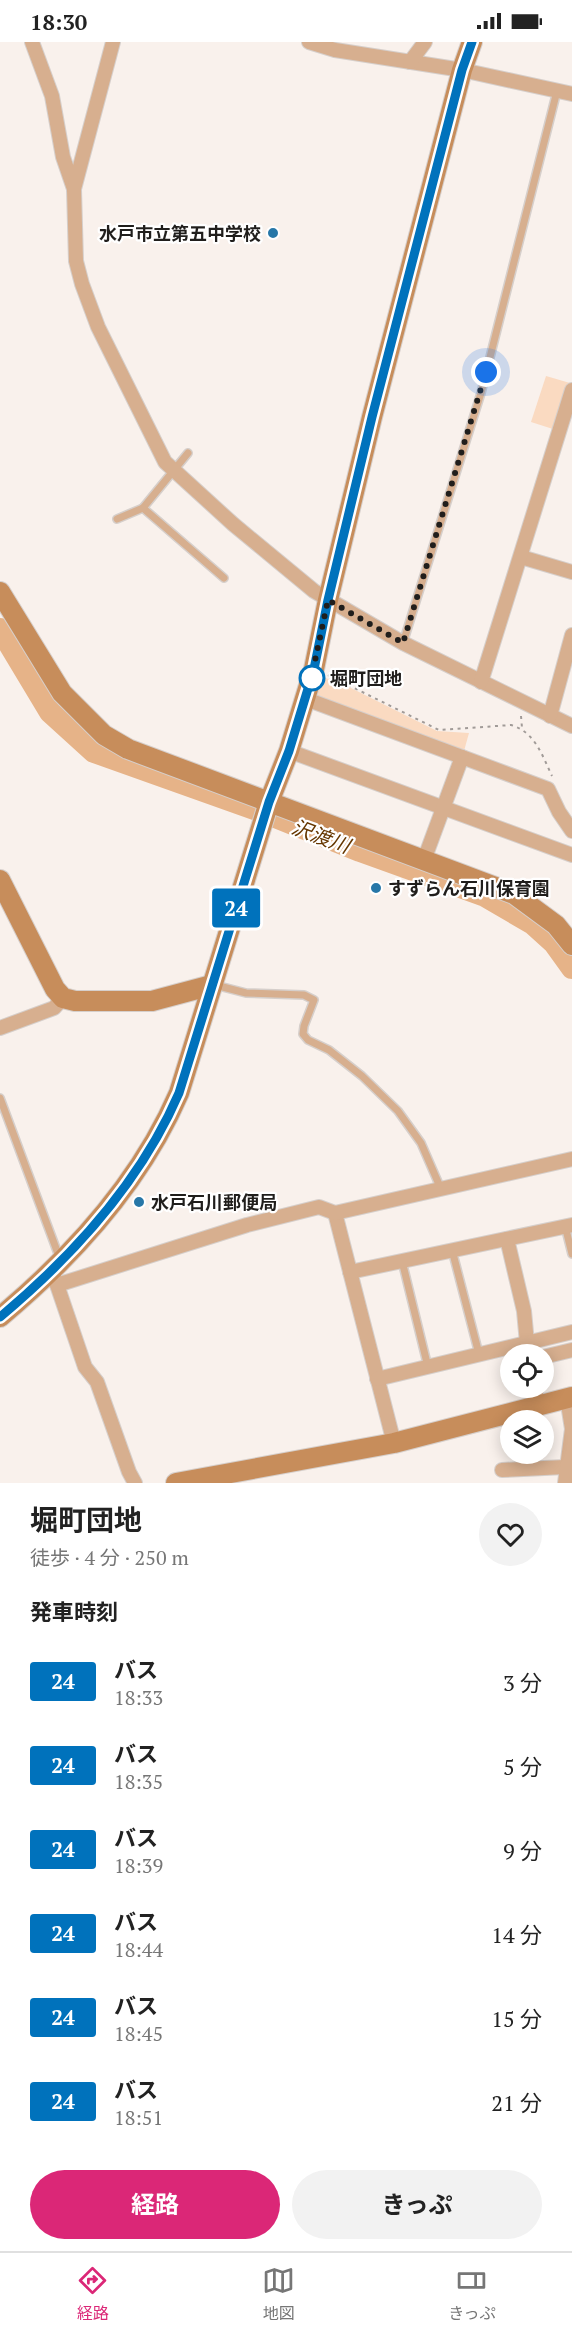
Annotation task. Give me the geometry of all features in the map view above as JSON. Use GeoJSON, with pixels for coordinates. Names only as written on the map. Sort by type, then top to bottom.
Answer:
{"type":"FeatureCollection","features":[{"type":"Feature","properties":{"kind":"street"},"geometry":{"type":"LineString","coordinates":[[32,42],[52,96],[63,157],[74,189]]}},
{"type":"Feature","properties":{"kind":"street"},"geometry":{"type":"LineString","coordinates":[[113,42],[74,189],[76,261],[82,284],[116,367],[165,462],[233,524],[314,591],[403,643],[572,726]]}},
{"type":"Feature","properties":{"kind":"street"},"geometry":{"type":"LineString","coordinates":[[309,42],[335,50],[462,70],[572,94]]}},
{"type":"Feature","properties":{"kind":"street"},"geometry":{"type":"LineString","coordinates":[[410,62],[425,42]]}},
{"type":"Feature","properties":{"kind":"street"},"geometry":{"type":"LineString","coordinates":[[0,1317],[57,1272],[131,1178],[159,1135],[179,1093],[266,812],[306,699],[375,405],[462,70],[472,42]]}},
{"type":"Feature","properties":{"kind":"street"},"geometry":{"type":"LineString","coordinates":[[481,682],[569,416],[572,390]]}},
{"type":"Feature","properties":{"kind":"street"},"geometry":{"type":"LineString","coordinates":[[521,557],[572,572]]}},
{"type":"Feature","properties":{"kind":"street"},"geometry":{"type":"LineString","coordinates":[[0,592],[62,693],[104,735],[128,749],[266,812],[424,860],[514,894],[556,925],[571,940]]}},
{"type":"Feature","properties":{"kind":"street"},"geometry":{"type":"LineString","coordinates":[[550,716],[572,635]]}},
{"type":"Feature","properties":{"kind":"street"},"geometry":{"type":"LineString","coordinates":[[306,699],[548,789],[559,812],[572,831]]}},
{"type":"Feature","properties":{"kind":"street"},"geometry":{"type":"LineString","coordinates":[[289,751],[572,855]]}},
{"type":"Feature","properties":{"kind":"street"},"geometry":{"type":"LineString","coordinates":[[424,860],[462,757]]}},
{"type":"Feature","properties":{"kind":"street"},"geometry":{"type":"LineString","coordinates":[[0,880],[5,903],[55,989],[63,998],[87,1002],[152,1001],[212,985]]}},
{"type":"Feature","properties":{"kind":"street"},"geometry":{"type":"LineString","coordinates":[[0,1028],[54,1008],[63,998]]}},
{"type":"Feature","properties":{"kind":"street"},"geometry":{"type":"LineString","coordinates":[[57,1272],[319,1207],[335,1213],[572,1159]]}},
{"type":"Feature","properties":{"kind":"street"},"geometry":{"type":"LineString","coordinates":[[335,1213],[394,1443]]}},
{"type":"Feature","properties":{"kind":"street"},"geometry":{"type":"LineString","coordinates":[[350,1272],[568,1226]]}},
{"type":"Feature","properties":{"kind":"street"},"geometry":{"type":"LineString","coordinates":[[507,1239],[524,1311],[525,1344]]}},
{"type":"Feature","properties":{"kind":"street"},"geometry":{"type":"LineString","coordinates":[[57,1272],[85,1367],[97,1382],[135,1483]]}},
{"type":"Feature","properties":{"kind":"street"},"geometry":{"type":"LineString","coordinates":[[537,1344],[572,1332]]}},
{"type":"Feature","properties":{"kind":"street"},"geometry":{"type":"LineString","coordinates":[[554,1354],[572,1350]]}},
{"type":"Feature","properties":{"kind":"street"},"geometry":{"type":"LineString","coordinates":[[377,1378],[500,1353]]}},
{"type":"Feature","properties":{"kind":"street"},"geometry":{"type":"LineString","coordinates":[[554,1397],[569,1397],[572,1429],[570,1455],[565,1467],[565,1483]]}},
{"type":"Feature","properties":{"kind":"street"},"geometry":{"type":"LineString","coordinates":[[176,1483],[394,1443],[530,1398]]}},
{"type":"Feature","properties":{"kind":"street"},"geometry":{"type":"LineString","coordinates":[[502,1470],[565,1467]]}},
{"type":"Feature","properties":{"kind":"lane"},"geometry":{"type":"LineString","coordinates":[[403,643],[481,393],[557,91]]}},
{"type":"Feature","properties":{"kind":"lane"},"geometry":{"type":"LineString","coordinates":[[117,519],[143,508],[188,453]]}},
{"type":"Feature","properties":{"kind":"lane"},"geometry":{"type":"LineString","coordinates":[[143,508],[224,578]]}},
{"type":"Feature","properties":{"kind":"lane"},"geometry":{"type":"LineString","coordinates":[[212,985],[246,993],[304,996],[314,1000],[303,1026],[303,1034],[308,1040],[329,1050],[362,1076],[398,1111],[421,1143],[441,1189]]}},
{"type":"Feature","properties":{"kind":"lane"},"geometry":{"type":"LineString","coordinates":[[0,1098],[57,1272]]}},
{"type":"Feature","properties":{"kind":"lane"},"geometry":{"type":"LineString","coordinates":[[568,1226],[572,1254]]}},
{"type":"Feature","properties":{"kind":"lane"},"geometry":{"type":"LineString","coordinates":[[452,1250],[478,1350]]}},
{"type":"Feature","properties":{"kind":"lane"},"geometry":{"type":"LineString","coordinates":[[402,1261],[428,1366]]}},
{"type":"Feature","properties":{"kind":"path"},"geometry":{"type":"LineString","coordinates":[[314,669],[439,730],[511,725],[522,728],[527,731],[538,747],[555,782],[548,789]]}},
{"type":"Feature","properties":{"kind":"shaded area"},"geometry":{"type":"Polygon","coordinates":[[[546,376],[570,383],[556,430],[531,422],[546,376]]]}},
{"type":"Feature","properties":{"kind":"shaded area"},"geometry":{"type":"Polygon","coordinates":[[[320,676],[345,685],[437,731],[469,733],[464,751],[314,695],[320,676]]]}},
{"type":"Feature","properties":{"kind":"waterway","name":"沢渡川"},"geometry":{"type":"LineString","coordinates":[[0,629],[50,712],[94,752],[263,812],[360,851],[485,896],[533,924],[554,943],[572,968]]}},
{"type":"Feature","properties":{"kind":"bus line","name":"24"},"geometry":{"type":"LineString","coordinates":[[0,1317],[52,1271],[131,1178],[159,1135],[179,1093],[269,802],[306,699],[372,417],[462,70],[472,42]]}},
{"type":"Feature","properties":{"kind":"place","name":"水戸市立第五中学校"},"geometry":{"type":"Point","coordinates":[273,233]}},
{"type":"Feature","properties":{"kind":"place","name":"堀町団地"},"geometry":{"type":"Point","coordinates":[312,678]}},
{"type":"Feature","properties":{"kind":"place","name":"すずらん石川保育園"},"geometry":{"type":"Point","coordinates":[376,888]}},
{"type":"Feature","properties":{"kind":"place","name":"水戸石川郵便局"},"geometry":{"type":"Point","coordinates":[139,1202]}},
{"type":"Feature","properties":{"kind":"route"},"geometry":{"type":"LineString","coordinates":[[312,678],[310,684],[328,600],[403,643],[486,372]]}}]}
